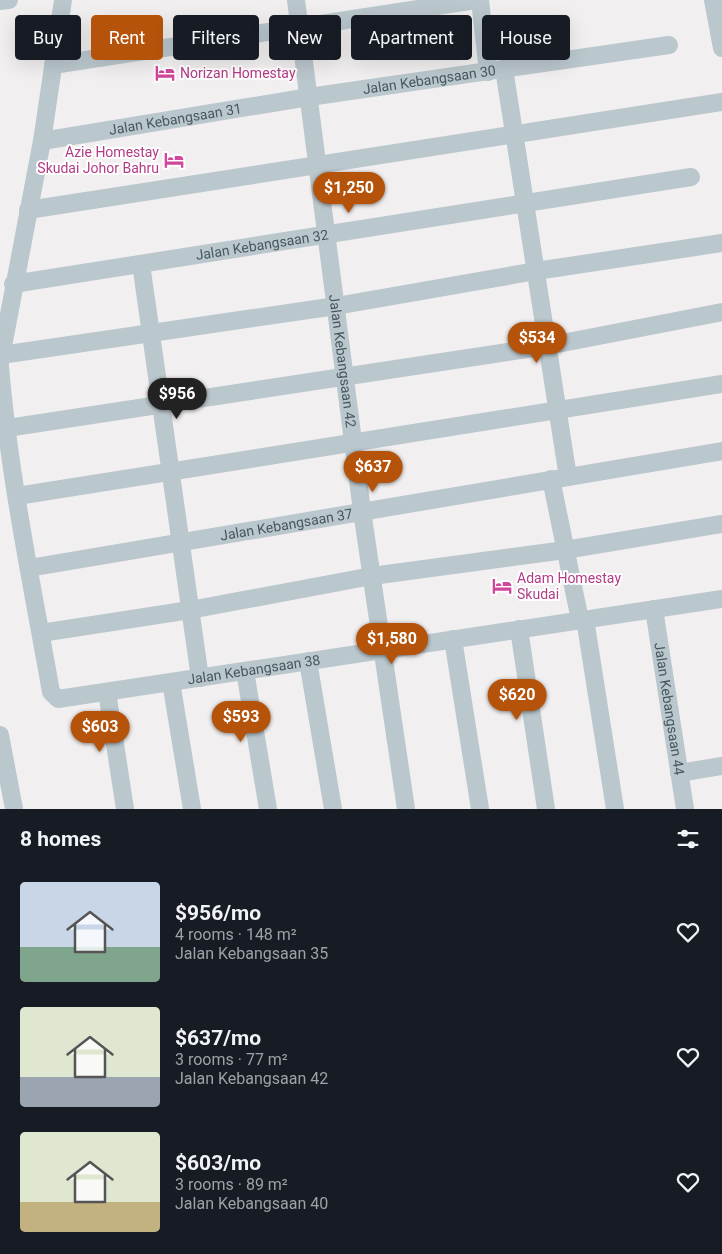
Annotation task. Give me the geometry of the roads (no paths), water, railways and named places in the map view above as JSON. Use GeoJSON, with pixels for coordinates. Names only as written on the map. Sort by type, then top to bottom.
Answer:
{"type":"FeatureCollection","features":[{"type":"Feature","properties":{"kind":"street"},"geometry":{"type":"LineString","coordinates":[[0,2],[9,0]]}},
{"type":"Feature","properties":{"kind":"street"},"geometry":{"type":"LineString","coordinates":[[63,0],[42,140],[13,284],[0,361],[2,429],[41,633],[190,610],[372,576],[565,550],[722,524]]}},
{"type":"Feature","properties":{"kind":"street","name":"Jalan Kebangsaan 42"},"geometry":{"type":"LineString","coordinates":[[296,0],[298,15]]}},
{"type":"Feature","properties":{"kind":"street"},"geometry":{"type":"LineString","coordinates":[[341,21],[476,0]]}},
{"type":"Feature","properties":{"kind":"street"},"geometry":{"type":"LineString","coordinates":[[480,0],[496,70],[514,135],[557,410],[559,478],[565,550],[583,620],[616,809]]}},
{"type":"Feature","properties":{"kind":"street"},"geometry":{"type":"LineString","coordinates":[[713,0],[722,48]]}},
{"type":"Feature","properties":{"kind":"street"},"geometry":{"type":"LineString","coordinates":[[53,66],[269,33]]}},
{"type":"Feature","properties":{"kind":"street","name":"Jalan Kebangsaan 30"},"geometry":{"type":"LineString","coordinates":[[309,97],[668,45]]}},
{"type":"Feature","properties":{"kind":"street","name":"Jalan Kebangsaan 42"},"geometry":{"type":"LineString","coordinates":[[304,60],[362,511],[381,650],[406,809]]}},
{"type":"Feature","properties":{"kind":"street","name":"Jalan Kebangsaan 31"},"geometry":{"type":"LineString","coordinates":[[42,140],[309,97]]}},
{"type":"Feature","properties":{"kind":"street"},"geometry":{"type":"LineString","coordinates":[[28,210],[722,102]]}},
{"type":"Feature","properties":{"kind":"street","name":"Jalan Kebangsaan 32"},"geometry":{"type":"LineString","coordinates":[[13,284],[690,177]]}},
{"type":"Feature","properties":{"kind":"street"},"geometry":{"type":"LineString","coordinates":[[0,361],[150,333],[336,306],[536,271],[722,243]]}},
{"type":"Feature","properties":{"kind":"street"},"geometry":{"type":"LineString","coordinates":[[141,264],[200,678]]}},
{"type":"Feature","properties":{"kind":"street"},"geometry":{"type":"LineString","coordinates":[[2,429],[547,346],[722,312]]}},
{"type":"Feature","properties":{"kind":"street"},"geometry":{"type":"LineString","coordinates":[[16,496],[170,470],[722,384]]}},
{"type":"Feature","properties":{"kind":"street","name":"Jalan Kebangsaan 37"},"geometry":{"type":"LineString","coordinates":[[29,568],[722,451]]}},
{"type":"Feature","properties":{"kind":"street","name":"Jalan Kebangsaan 38"},"geometry":{"type":"LineString","coordinates":[[41,633],[52,694],[58,699],[654,609],[721,603]]}},
{"type":"Feature","properties":{"kind":"street","name":"Jalan Kebangsaan 44"},"geometry":{"type":"LineString","coordinates":[[654,609],[685,809]]}},
{"type":"Feature","properties":{"kind":"street"},"geometry":{"type":"LineString","coordinates":[[519,629],[546,809]]}},
{"type":"Feature","properties":{"kind":"street"},"geometry":{"type":"LineString","coordinates":[[453,639],[480,809]]}},
{"type":"Feature","properties":{"kind":"street"},"geometry":{"type":"LineString","coordinates":[[308,661],[333,809]]}},
{"type":"Feature","properties":{"kind":"street"},"geometry":{"type":"LineString","coordinates":[[245,671],[268,809]]}},
{"type":"Feature","properties":{"kind":"street"},"geometry":{"type":"LineString","coordinates":[[172,682],[192,809]]}},
{"type":"Feature","properties":{"kind":"street"},"geometry":{"type":"LineString","coordinates":[[107,692],[125,809]]}},
{"type":"Feature","properties":{"kind":"street"},"geometry":{"type":"LineString","coordinates":[[0,735],[14,809]]}},
{"type":"Feature","properties":{"kind":"street"},"geometry":{"type":"LineString","coordinates":[[679,773],[722,766]]}},
{"type":"Feature","properties":{"kind":"place","name":"Norizan Homestay"},"geometry":{"type":"Point","coordinates":[165,73]}},
{"type":"Feature","properties":{"kind":"place","name":"Azie Homestay Skudai Johor Bahru"},"geometry":{"type":"Point","coordinates":[174,160]}},
{"type":"Feature","properties":{"kind":"place","name":"Adam Homestay Skudai"},"geometry":{"type":"Point","coordinates":[502,586]}}]}
